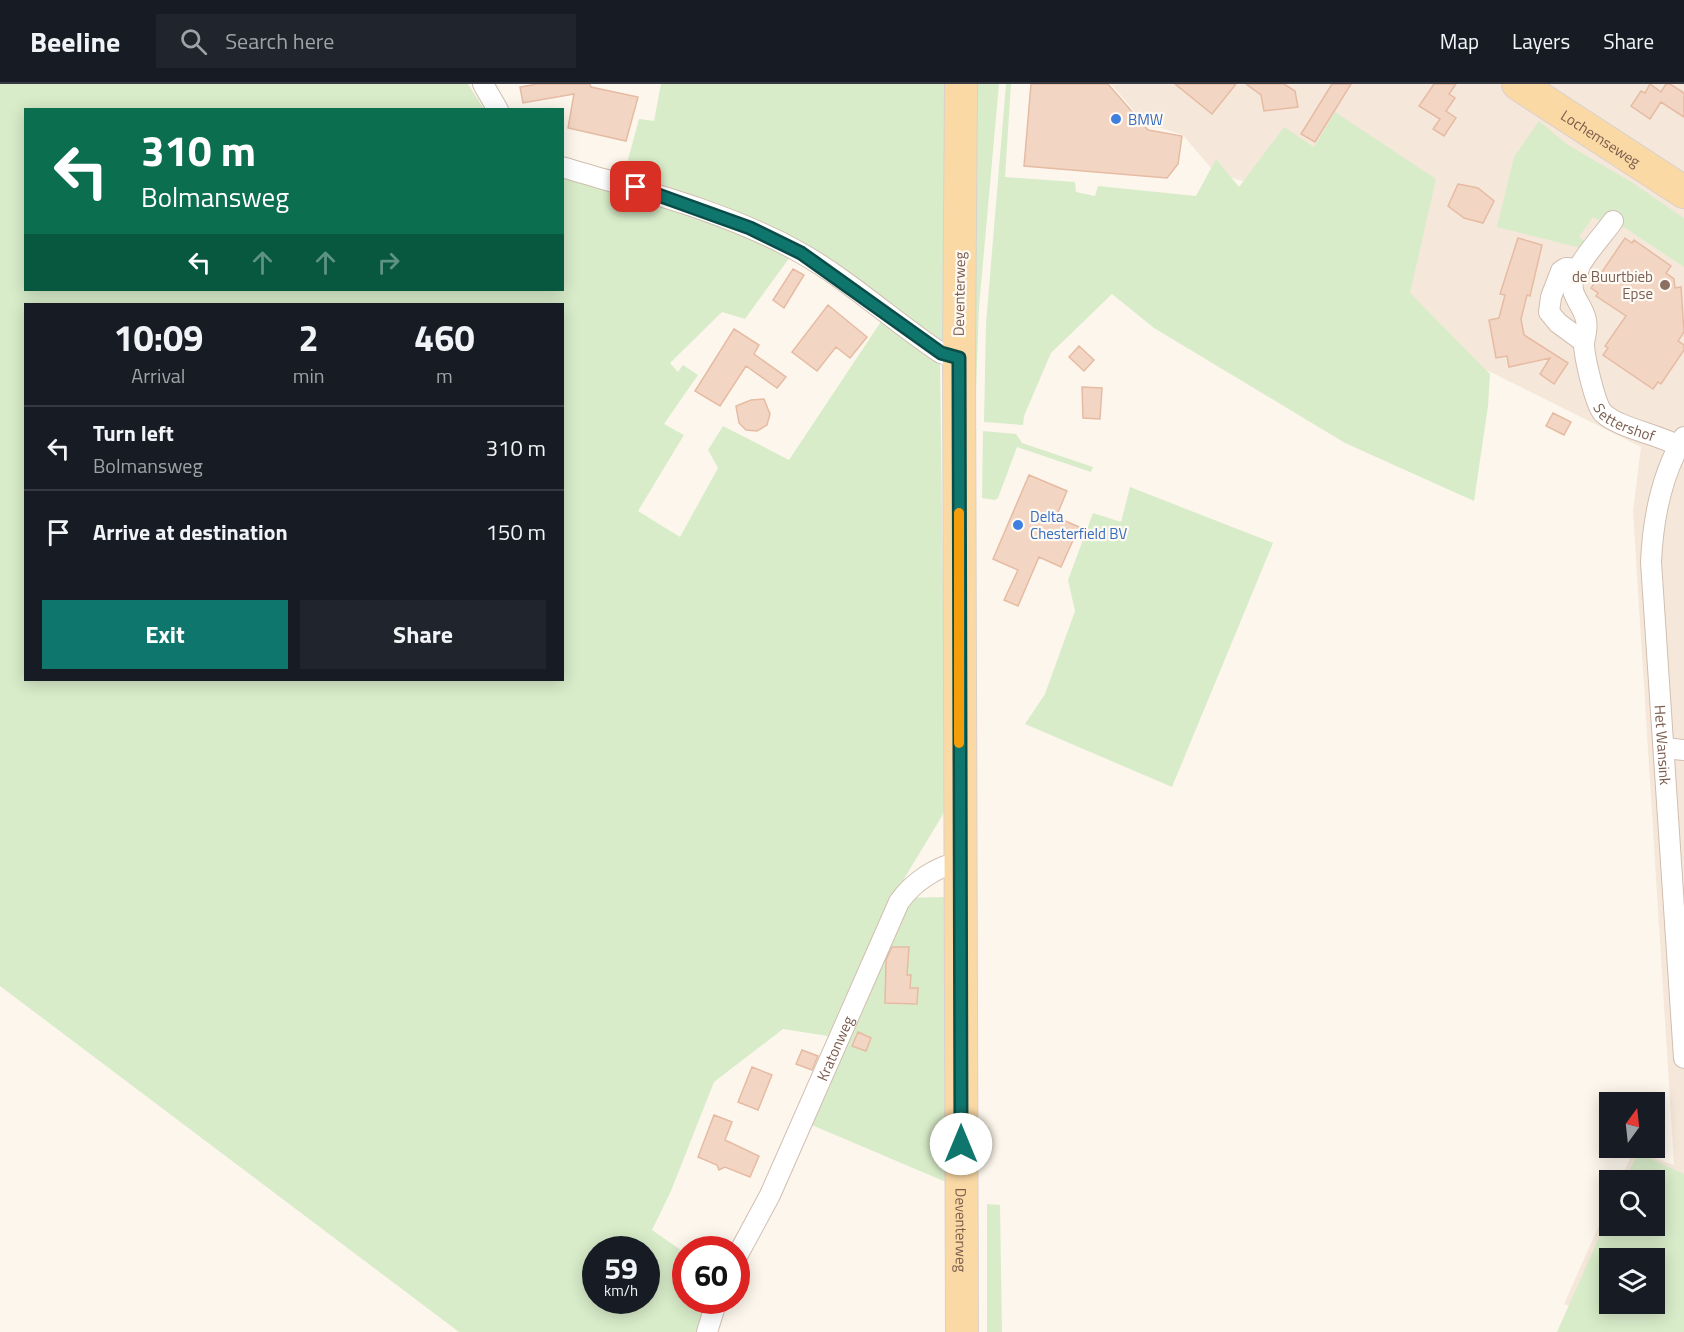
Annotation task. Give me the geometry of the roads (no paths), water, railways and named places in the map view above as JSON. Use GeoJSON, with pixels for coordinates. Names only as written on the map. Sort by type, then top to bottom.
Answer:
{"type":"FeatureCollection","features":[{"type":"Feature","properties":{"kind":"main road","name":"Deventerweg"},"geometry":{"type":"LineString","coordinates":[[961,84],[959,861],[962,1332]]}},
{"type":"Feature","properties":{"kind":"main road","name":"Lochemseweg"},"geometry":{"type":"LineString","coordinates":[[1518,84],[1684,192]]}},
{"type":"Feature","properties":{"kind":"street"},"geometry":{"type":"LineString","coordinates":[[483,84],[497,108]]}},
{"type":"Feature","properties":{"kind":"street"},"geometry":{"type":"LineString","coordinates":[[564,167],[636,187],[775,239],[819,264],[941,353],[959,358]]}},
{"type":"Feature","properties":{"kind":"street","name":"Settershof"},"geometry":{"type":"LineString","coordinates":[[1613,221],[1579,269],[1573,292],[1586,317],[1587,331],[1584,342],[1596,399],[1600,410],[1618,422],[1682,441]]}},
{"type":"Feature","properties":{"kind":"street","name":"Settershof"},"geometry":{"type":"LineString","coordinates":[[1579,269],[1566,268],[1561,271],[1548,307],[1552,317],[1584,342]]}},
{"type":"Feature","properties":{"kind":"street","name":"Het Wansink"},"geometry":{"type":"LineString","coordinates":[[1682,441],[1666,473],[1652,530],[1651,562],[1674,749],[1684,1058]]}},
{"type":"Feature","properties":{"kind":"street","name":"Kratonweg"},"geometry":{"type":"LineString","coordinates":[[748,1236],[770,1195],[899,902],[926,876],[938,868],[959,861]]}},
{"type":"Feature","properties":{"kind":"street"},"geometry":{"type":"LineString","coordinates":[[707,1332],[713,1314]]}},
{"type":"Feature","properties":{"kind":"place","name":"BMW"},"geometry":{"type":"Point","coordinates":[1116,119]}},
{"type":"Feature","properties":{"kind":"place","name":"de Buurtbieb Epse"},"geometry":{"type":"Point","coordinates":[1665,285]}},
{"type":"Feature","properties":{"kind":"place","name":"Delta Chesterfield BV"},"geometry":{"type":"Point","coordinates":[1018,525]}}]}
